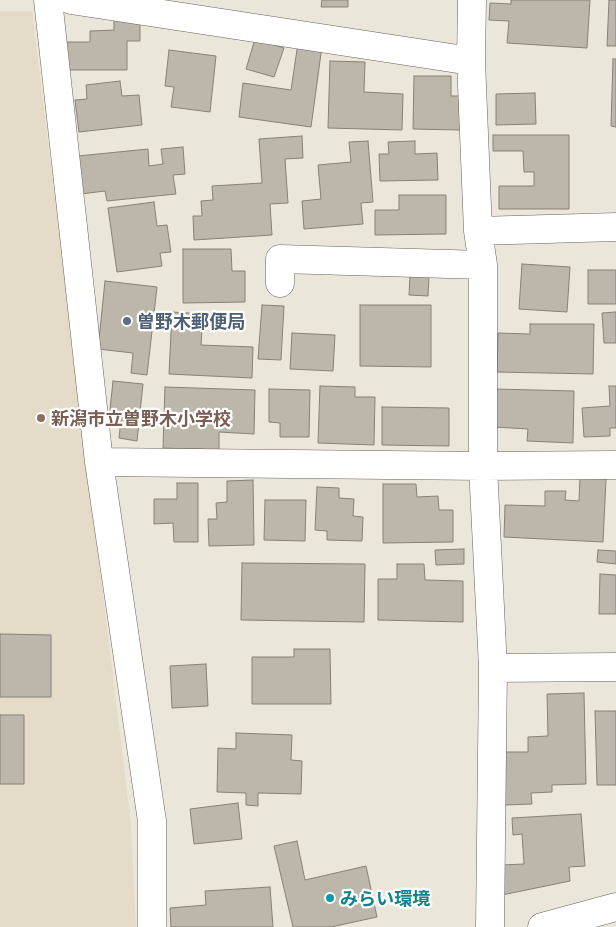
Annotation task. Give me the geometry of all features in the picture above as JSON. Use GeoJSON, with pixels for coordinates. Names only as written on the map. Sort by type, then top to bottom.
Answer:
{"type":"FeatureCollection","features":[{"type":"Feature","properties":{"kind":"street"},"geometry":{"type":"LineString","coordinates":[[48,0],[99,462],[152,820],[152,927]]}},
{"type":"Feature","properties":{"kind":"street"},"geometry":{"type":"LineString","coordinates":[[71,0],[471,61]]}},
{"type":"Feature","properties":{"kind":"street"},"geometry":{"type":"LineString","coordinates":[[472,0],[471,61],[478,230],[483,265],[483,466],[493,668],[490,927]]}},
{"type":"Feature","properties":{"kind":"street"},"geometry":{"type":"LineString","coordinates":[[478,230],[616,227]]}},
{"type":"Feature","properties":{"kind":"street"},"geometry":{"type":"LineString","coordinates":[[280,283],[280,259],[483,265]]}},
{"type":"Feature","properties":{"kind":"street"},"geometry":{"type":"LineString","coordinates":[[99,462],[483,466],[616,465]]}},
{"type":"Feature","properties":{"kind":"street"},"geometry":{"type":"LineString","coordinates":[[493,668],[616,667]]}},
{"type":"Feature","properties":{"kind":"street"},"geometry":{"type":"LineString","coordinates":[[542,927],[616,907]]}},
{"type":"Feature","properties":{"kind":"shaded area","name":"新潟市立曽野木小学校"},"geometry":{"type":"Polygon","coordinates":[[[0,11],[32,11],[131,825],[136,927],[0,927],[0,11]]]}},
{"type":"Feature","properties":{"kind":"building"},"geometry":{"type":"Polygon","coordinates":[[[322,0],[348,0],[348,7],[321,7],[322,0]]]}},
{"type":"Feature","properties":{"kind":"building"},"geometry":{"type":"Polygon","coordinates":[[[511,0],[590,0],[587,48],[507,43],[509,21],[489,20],[490,3],[511,4],[511,0]]]}},
{"type":"Feature","properties":{"kind":"building"},"geometry":{"type":"Polygon","coordinates":[[[609,0],[616,0],[616,46],[607,46],[609,0]]]}},
{"type":"Feature","properties":{"kind":"building"},"geometry":{"type":"Polygon","coordinates":[[[114,19],[140,19],[140,41],[127,41],[127,70],[65,70],[65,42],[90,42],[90,31],[114,30],[114,19]]]}},
{"type":"Feature","properties":{"kind":"building"},"geometry":{"type":"Polygon","coordinates":[[[255,39],[284,48],[274,77],[246,69],[255,39]]]}},
{"type":"Feature","properties":{"kind":"building"},"geometry":{"type":"Polygon","coordinates":[[[298,43],[322,46],[311,127],[239,117],[243,83],[291,90],[298,43]]]}},
{"type":"Feature","properties":{"kind":"building"},"geometry":{"type":"Polygon","coordinates":[[[169,50],[216,56],[210,112],[171,107],[174,87],[165,86],[169,50]]]}},
{"type":"Feature","properties":{"kind":"building"},"geometry":{"type":"Polygon","coordinates":[[[613,59],[616,59],[616,127],[611,126],[613,59]]]}},
{"type":"Feature","properties":{"kind":"building"},"geometry":{"type":"Polygon","coordinates":[[[330,61],[365,62],[364,92],[403,94],[402,130],[328,128],[330,61]]]}},
{"type":"Feature","properties":{"kind":"building"},"geometry":{"type":"Polygon","coordinates":[[[414,76],[451,76],[451,96],[460,96],[460,130],[413,129],[414,76]]]}},
{"type":"Feature","properties":{"kind":"building"},"geometry":{"type":"Polygon","coordinates":[[[120,81],[122,96],[139,95],[142,125],[79,132],[75,100],[87,99],[86,85],[120,81]]]}},
{"type":"Feature","properties":{"kind":"building"},"geometry":{"type":"Polygon","coordinates":[[[535,93],[536,124],[496,125],[496,94],[535,93]]]}},
{"type":"Feature","properties":{"kind":"building"},"geometry":{"type":"Polygon","coordinates":[[[493,135],[569,135],[569,209],[499,209],[499,186],[534,186],[534,172],[524,172],[523,151],[493,151],[493,135]]]}},
{"type":"Feature","properties":{"kind":"building"},"geometry":{"type":"Polygon","coordinates":[[[302,136],[303,158],[285,159],[288,203],[270,204],[272,235],[194,240],[193,216],[202,216],[201,201],[213,200],[212,186],[262,183],[259,139],[302,136]]]}},
{"type":"Feature","properties":{"kind":"building"},"geometry":{"type":"Polygon","coordinates":[[[368,141],[373,202],[361,203],[363,224],[304,229],[302,201],[321,199],[318,165],[351,162],[349,142],[368,141]]]}},
{"type":"Feature","properties":{"kind":"building"},"geometry":{"type":"Polygon","coordinates":[[[415,141],[415,154],[437,153],[438,180],[380,181],[379,154],[389,154],[388,142],[415,141]]]}},
{"type":"Feature","properties":{"kind":"building"},"geometry":{"type":"Polygon","coordinates":[[[183,147],[185,174],[173,175],[176,194],[107,201],[105,191],[81,194],[78,156],[148,149],[149,166],[163,164],[161,149],[183,147]]]}},
{"type":"Feature","properties":{"kind":"building"},"geometry":{"type":"Polygon","coordinates":[[[399,195],[446,195],[446,234],[375,235],[375,210],[399,210],[399,195]]]}},
{"type":"Feature","properties":{"kind":"building"},"geometry":{"type":"Polygon","coordinates":[[[154,202],[157,226],[167,225],[171,252],[160,253],[162,266],[117,272],[108,208],[154,202]]]}},
{"type":"Feature","properties":{"kind":"building"},"geometry":{"type":"Polygon","coordinates":[[[183,249],[231,249],[232,271],[245,271],[245,302],[183,303],[183,249]]]}},
{"type":"Feature","properties":{"kind":"building"},"geometry":{"type":"Polygon","coordinates":[[[522,264],[570,267],[567,312],[519,309],[522,264]]]}},
{"type":"Feature","properties":{"kind":"building"},"geometry":{"type":"Polygon","coordinates":[[[588,270],[616,270],[616,304],[588,304],[588,270]]]}},
{"type":"Feature","properties":{"kind":"building"},"geometry":{"type":"Polygon","coordinates":[[[410,276],[429,276],[428,296],[409,295],[410,276]]]}},
{"type":"Feature","properties":{"kind":"building"},"geometry":{"type":"Polygon","coordinates":[[[105,281],[157,287],[147,375],[131,373],[133,353],[98,349],[105,281]]]}},
{"type":"Feature","properties":{"kind":"building"},"geometry":{"type":"Polygon","coordinates":[[[262,305],[284,306],[281,360],[258,359],[262,305]]]}},
{"type":"Feature","properties":{"kind":"building"},"geometry":{"type":"Polygon","coordinates":[[[360,305],[431,305],[431,367],[360,366],[360,305]]]}},
{"type":"Feature","properties":{"kind":"building"},"geometry":{"type":"Polygon","coordinates":[[[172,312],[203,314],[201,345],[253,347],[252,378],[169,374],[172,312]]]}},
{"type":"Feature","properties":{"kind":"building"},"geometry":{"type":"Polygon","coordinates":[[[616,312],[616,343],[604,343],[602,313],[616,312]]]}},
{"type":"Feature","properties":{"kind":"building"},"geometry":{"type":"Polygon","coordinates":[[[530,324],[594,324],[593,374],[497,372],[498,333],[530,334],[530,324]]]}},
{"type":"Feature","properties":{"kind":"building"},"geometry":{"type":"Polygon","coordinates":[[[292,333],[335,335],[333,371],[290,369],[292,333]]]}},
{"type":"Feature","properties":{"kind":"building"},"geometry":{"type":"Polygon","coordinates":[[[113,381],[143,384],[137,441],[119,438],[121,420],[109,420],[113,381]]]}},
{"type":"Feature","properties":{"kind":"building"},"geometry":{"type":"Polygon","coordinates":[[[320,386],[355,387],[355,397],[375,397],[374,445],[318,443],[320,386]]]}},
{"type":"Feature","properties":{"kind":"building"},"geometry":{"type":"Polygon","coordinates":[[[609,386],[616,386],[616,428],[610,428],[610,436],[584,437],[582,408],[610,406],[609,386]]]}},
{"type":"Feature","properties":{"kind":"building"},"geometry":{"type":"Polygon","coordinates":[[[165,387],[255,390],[254,434],[219,432],[219,450],[163,448],[165,387]]]}},
{"type":"Feature","properties":{"kind":"building"},"geometry":{"type":"Polygon","coordinates":[[[269,389],[310,390],[309,437],[280,437],[280,423],[269,422],[269,389]]]}},
{"type":"Feature","properties":{"kind":"building"},"geometry":{"type":"Polygon","coordinates":[[[495,389],[574,391],[573,443],[527,441],[528,429],[494,427],[495,389]]]}},
{"type":"Feature","properties":{"kind":"building"},"geometry":{"type":"Polygon","coordinates":[[[382,407],[449,408],[449,446],[382,445],[382,407]]]}},
{"type":"Feature","properties":{"kind":"building"},"geometry":{"type":"Polygon","coordinates":[[[580,477],[606,479],[603,542],[504,537],[505,505],[545,506],[545,491],[566,491],[565,500],[579,501],[580,477]]]}},
{"type":"Feature","properties":{"kind":"building"},"geometry":{"type":"Polygon","coordinates":[[[253,480],[254,545],[209,546],[208,519],[217,519],[216,503],[227,502],[227,481],[253,480]]]}},
{"type":"Feature","properties":{"kind":"building"},"geometry":{"type":"Polygon","coordinates":[[[177,483],[198,483],[198,542],[174,542],[173,523],[154,524],[154,499],[177,499],[177,483]]]}},
{"type":"Feature","properties":{"kind":"building"},"geometry":{"type":"Polygon","coordinates":[[[383,484],[416,484],[417,497],[438,496],[439,510],[453,510],[453,542],[383,543],[383,484]]]}},
{"type":"Feature","properties":{"kind":"building"},"geometry":{"type":"Polygon","coordinates":[[[317,487],[339,488],[339,498],[354,499],[353,516],[363,517],[362,541],[327,540],[327,531],[315,530],[317,487]]]}},
{"type":"Feature","properties":{"kind":"building"},"geometry":{"type":"Polygon","coordinates":[[[265,500],[306,500],[305,541],[264,540],[265,500]]]}},
{"type":"Feature","properties":{"kind":"building"},"geometry":{"type":"Polygon","coordinates":[[[464,549],[464,564],[436,565],[435,550],[464,549]]]}},
{"type":"Feature","properties":{"kind":"building"},"geometry":{"type":"Polygon","coordinates":[[[598,550],[616,551],[616,564],[597,562],[598,550]]]}},
{"type":"Feature","properties":{"kind":"building"},"geometry":{"type":"Polygon","coordinates":[[[242,563],[365,564],[364,622],[241,620],[242,563]]]}},
{"type":"Feature","properties":{"kind":"building"},"geometry":{"type":"Polygon","coordinates":[[[397,564],[424,564],[425,580],[463,581],[463,622],[378,620],[378,579],[397,579],[397,564]]]}},
{"type":"Feature","properties":{"kind":"building"},"geometry":{"type":"Polygon","coordinates":[[[600,574],[616,575],[616,614],[599,614],[600,574]]]}},
{"type":"Feature","properties":{"kind":"building"},"geometry":{"type":"Polygon","coordinates":[[[0,634],[51,635],[51,697],[0,697],[0,634]]]}},
{"type":"Feature","properties":{"kind":"building"},"geometry":{"type":"Polygon","coordinates":[[[294,649],[330,649],[331,704],[252,704],[252,657],[294,657],[294,649]]]}},
{"type":"Feature","properties":{"kind":"building"},"geometry":{"type":"Polygon","coordinates":[[[206,664],[208,706],[172,708],[170,666],[206,664]]]}},
{"type":"Feature","properties":{"kind":"building"},"geometry":{"type":"Polygon","coordinates":[[[584,693],[586,784],[552,785],[552,792],[531,793],[532,804],[505,805],[503,752],[528,752],[528,737],[548,736],[547,694],[584,693]]]}},
{"type":"Feature","properties":{"kind":"building"},"geometry":{"type":"Polygon","coordinates":[[[595,711],[616,711],[616,785],[597,785],[595,711]]]}},
{"type":"Feature","properties":{"kind":"building"},"geometry":{"type":"Polygon","coordinates":[[[0,715],[24,715],[24,784],[0,784],[0,715]]]}},
{"type":"Feature","properties":{"kind":"building"},"geometry":{"type":"Polygon","coordinates":[[[236,733],[292,735],[291,760],[302,761],[301,794],[258,793],[258,806],[246,805],[246,793],[217,792],[218,748],[236,749],[236,733]]]}},
{"type":"Feature","properties":{"kind":"building"},"geometry":{"type":"Polygon","coordinates":[[[238,803],[242,839],[194,844],[190,809],[238,803]]]}},
{"type":"Feature","properties":{"kind":"building"},"geometry":{"type":"Polygon","coordinates":[[[581,814],[585,866],[569,867],[570,881],[502,895],[502,865],[524,864],[522,834],[513,835],[512,818],[581,814]]]}},
{"type":"Feature","properties":{"kind":"building","name":"みらい環境"},"geometry":{"type":"Polygon","coordinates":[[[297,841],[305,880],[366,866],[377,917],[331,927],[293,927],[274,846],[297,841]]]}},
{"type":"Feature","properties":{"kind":"building"},"geometry":{"type":"Polygon","coordinates":[[[270,887],[273,927],[171,927],[170,908],[206,905],[205,891],[270,887]]]}},
{"type":"Feature","properties":{"kind":"place","name":"曽野木郵便局"},"geometry":{"type":"Point","coordinates":[127,321]}},
{"type":"Feature","properties":{"kind":"place","name":"新潟市立曽野木小学校"},"geometry":{"type":"Point","coordinates":[41,418]}},
{"type":"Feature","properties":{"kind":"place","name":"みらい環境"},"geometry":{"type":"Point","coordinates":[330,898]}}]}
